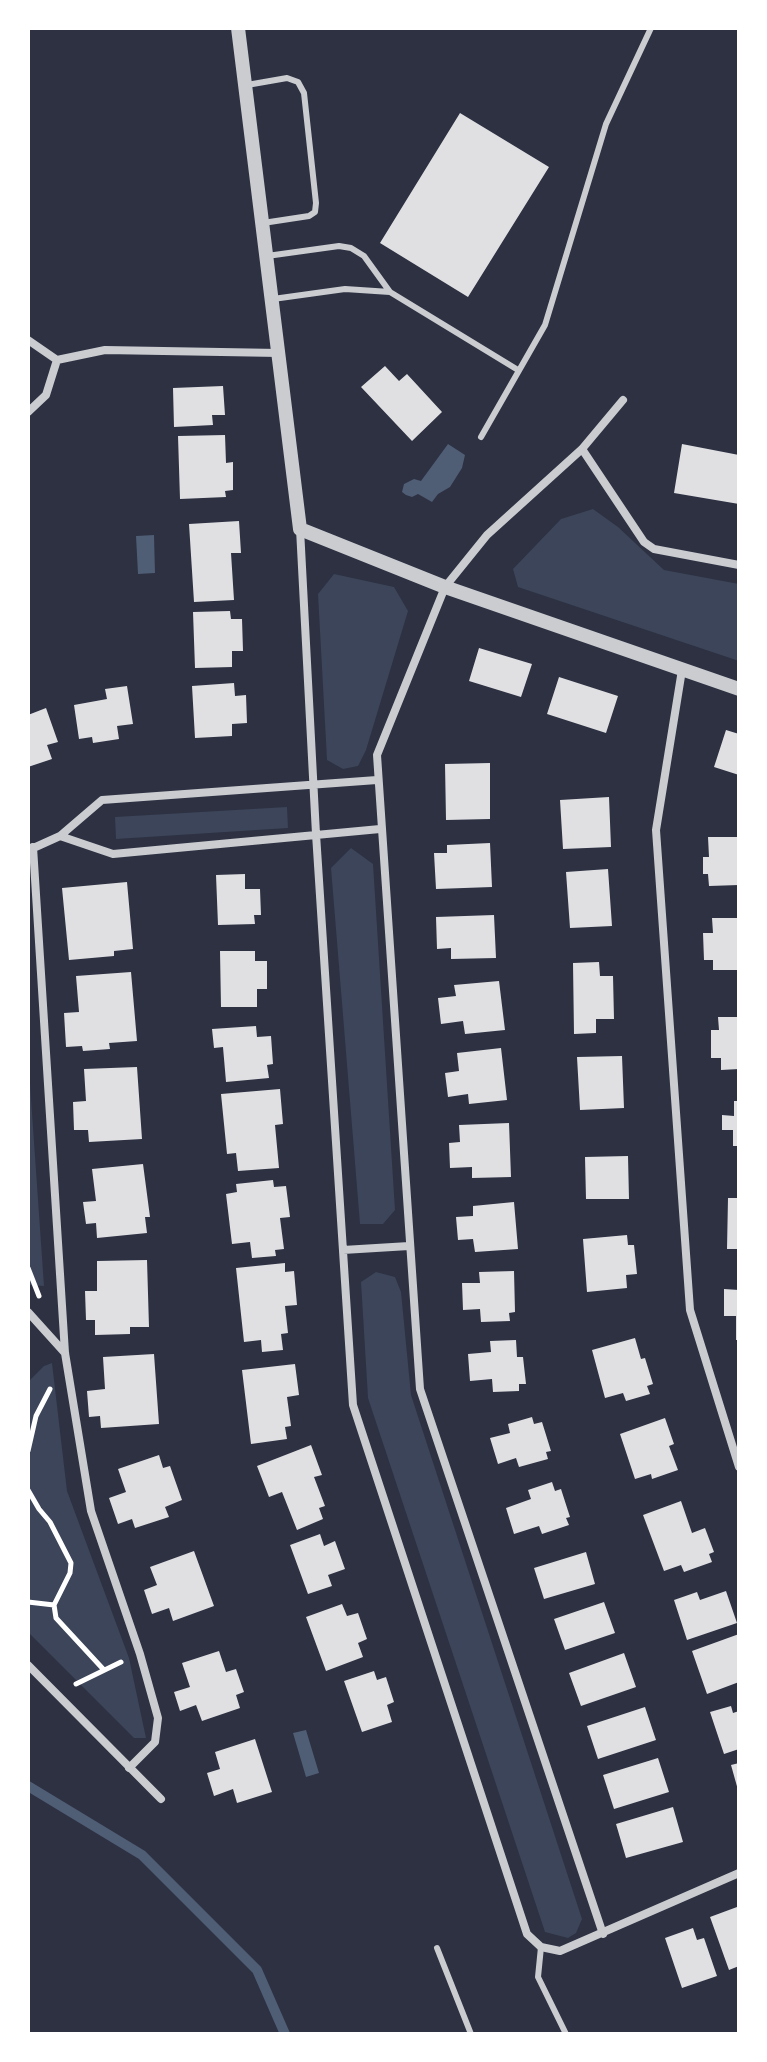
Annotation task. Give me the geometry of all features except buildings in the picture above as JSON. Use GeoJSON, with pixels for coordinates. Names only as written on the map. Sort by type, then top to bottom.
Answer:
{"type":"FeatureCollection","features":[{"type":"Feature","properties":{"kind":"street"},"geometry":{"type":"LineString","coordinates":[[238,28],[300,529],[316,834],[353,1405],[527,1934],[541,1947],[560,1951],[739,1873]]}},
{"type":"Feature","properties":{"kind":"street"},"geometry":{"type":"LineString","coordinates":[[28,340],[57,360],[105,350],[279,353]]}},
{"type":"Feature","properties":{"kind":"street"},"geometry":{"type":"LineString","coordinates":[[28,412],[46,395],[57,360]]}},
{"type":"Feature","properties":{"kind":"street"},"geometry":{"type":"LineString","coordinates":[[603,1934],[420,1389],[377,755],[445,587],[487,535],[582,449],[623,400]]}},
{"type":"Feature","properties":{"kind":"street"},"geometry":{"type":"LineString","coordinates":[[582,449],[644,542],[654,549],[739,565]]}},
{"type":"Feature","properties":{"kind":"street"},"geometry":{"type":"LineString","coordinates":[[300,529],[445,587],[739,689]]}},
{"type":"Feature","properties":{"kind":"street"},"geometry":{"type":"LineString","coordinates":[[682,670],[656,830],[690,1310],[739,1467]]}},
{"type":"Feature","properties":{"kind":"street"},"geometry":{"type":"LineString","coordinates":[[129,1768],[155,1742],[158,1718],[140,1654],[91,1511],[65,1353],[31,849],[60,836],[102,800],[377,780]]}},
{"type":"Feature","properties":{"kind":"street"},"geometry":{"type":"LineString","coordinates":[[60,836],[113,854],[380,829]]}},
{"type":"Feature","properties":{"kind":"street"},"geometry":{"type":"LineString","coordinates":[[343,1250],[409,1246]]}},
{"type":"Feature","properties":{"kind":"street"},"geometry":{"type":"LineString","coordinates":[[28,1312],[65,1353]]}},
{"type":"Feature","properties":{"kind":"street"},"geometry":{"type":"LineString","coordinates":[[28,1665],[161,1799]]}},
{"type":"Feature","properties":{"kind":"lane"},"geometry":{"type":"LineString","coordinates":[[481,437],[545,325],[606,124],[651,28]]}},
{"type":"Feature","properties":{"kind":"lane"},"geometry":{"type":"LineString","coordinates":[[247,85],[287,78],[298,82],[304,93],[315,212],[309,216],[263,223]]}},
{"type":"Feature","properties":{"kind":"lane"},"geometry":{"type":"LineString","coordinates":[[267,256],[339,246],[351,248],[364,256],[390,292],[518,370]]}},
{"type":"Feature","properties":{"kind":"lane"},"geometry":{"type":"LineString","coordinates":[[273,299],[345,289],[390,292]]}},
{"type":"Feature","properties":{"kind":"lane"},"geometry":{"type":"LineString","coordinates":[[541,1947],[538,1977],[566,2034]]}},
{"type":"Feature","properties":{"kind":"lane"},"geometry":{"type":"LineString","coordinates":[[437,1948],[471,2034]]}},
{"type":"Feature","properties":{"kind":"path"},"geometry":{"type":"LineString","coordinates":[[28,1451],[36,1416],[54,1383],[65,1353]]}},
{"type":"Feature","properties":{"kind":"path"},"geometry":{"type":"LineString","coordinates":[[28,1490],[50,1522],[71,1563],[70,1573],[54,1605],[56,1618],[104,1670]]}},
{"type":"Feature","properties":{"kind":"path"},"geometry":{"type":"LineString","coordinates":[[28,1602],[54,1605]]}},
{"type":"Feature","properties":{"kind":"path"},"geometry":{"type":"LineString","coordinates":[[58,1696],[140,1654]]}},
{"type":"Feature","properties":{"kind":"shaded area"},"geometry":{"type":"Polygon","coordinates":[[[448,444],[465,455],[462,468],[450,487],[432,502],[418,494],[412,497],[402,492],[404,484],[414,479],[421,481],[448,444]]]}},
{"type":"Feature","properties":{"kind":"shaded area"},"geometry":{"type":"Polygon","coordinates":[[[593,509],[618,527],[664,570],[739,584],[739,661],[518,587],[513,569],[561,519],[593,509]]]}},
{"type":"Feature","properties":{"kind":"shaded area"},"geometry":{"type":"Polygon","coordinates":[[[154,535],[155,573],[138,574],[136,536],[154,535]]]}},
{"type":"Feature","properties":{"kind":"shaded area"},"geometry":{"type":"Polygon","coordinates":[[[334,574],[394,587],[408,611],[366,750],[358,766],[343,769],[327,760],[318,594],[334,574]]]}},
{"type":"Feature","properties":{"kind":"shaded area"},"geometry":{"type":"Polygon","coordinates":[[[287,807],[288,828],[116,839],[115,817],[287,807]]]}},
{"type":"Feature","properties":{"kind":"shaded area"},"geometry":{"type":"Polygon","coordinates":[[[351,848],[373,864],[395,1210],[383,1224],[360,1224],[331,868],[351,848]]]}},
{"type":"Feature","properties":{"kind":"shaded area"},"geometry":{"type":"Polygon","coordinates":[[[28,1055],[44,1286],[28,1285],[28,1055]]]}},
{"type":"Feature","properties":{"kind":"shaded area"},"geometry":{"type":"Polygon","coordinates":[[[376,1272],[395,1277],[401,1292],[411,1395],[582,1919],[576,1933],[568,1938],[545,1932],[368,1398],[361,1282],[376,1272]]]}},
{"type":"Feature","properties":{"kind":"shaded area"},"geometry":{"type":"Polygon","coordinates":[[[52,1363],[67,1491],[129,1658],[146,1738],[134,1738],[28,1632],[28,1382],[44,1366],[52,1363]]]}},
{"type":"Feature","properties":{"kind":"shaded area"},"geometry":{"type":"Polygon","coordinates":[[[306,1730],[319,1773],[306,1777],[293,1733],[306,1730]]]}},
{"type":"Feature","properties":{"kind":"waterway"},"geometry":{"type":"LineString","coordinates":[[28,1786],[142,1855],[257,1970],[285,2034]]}}]}
